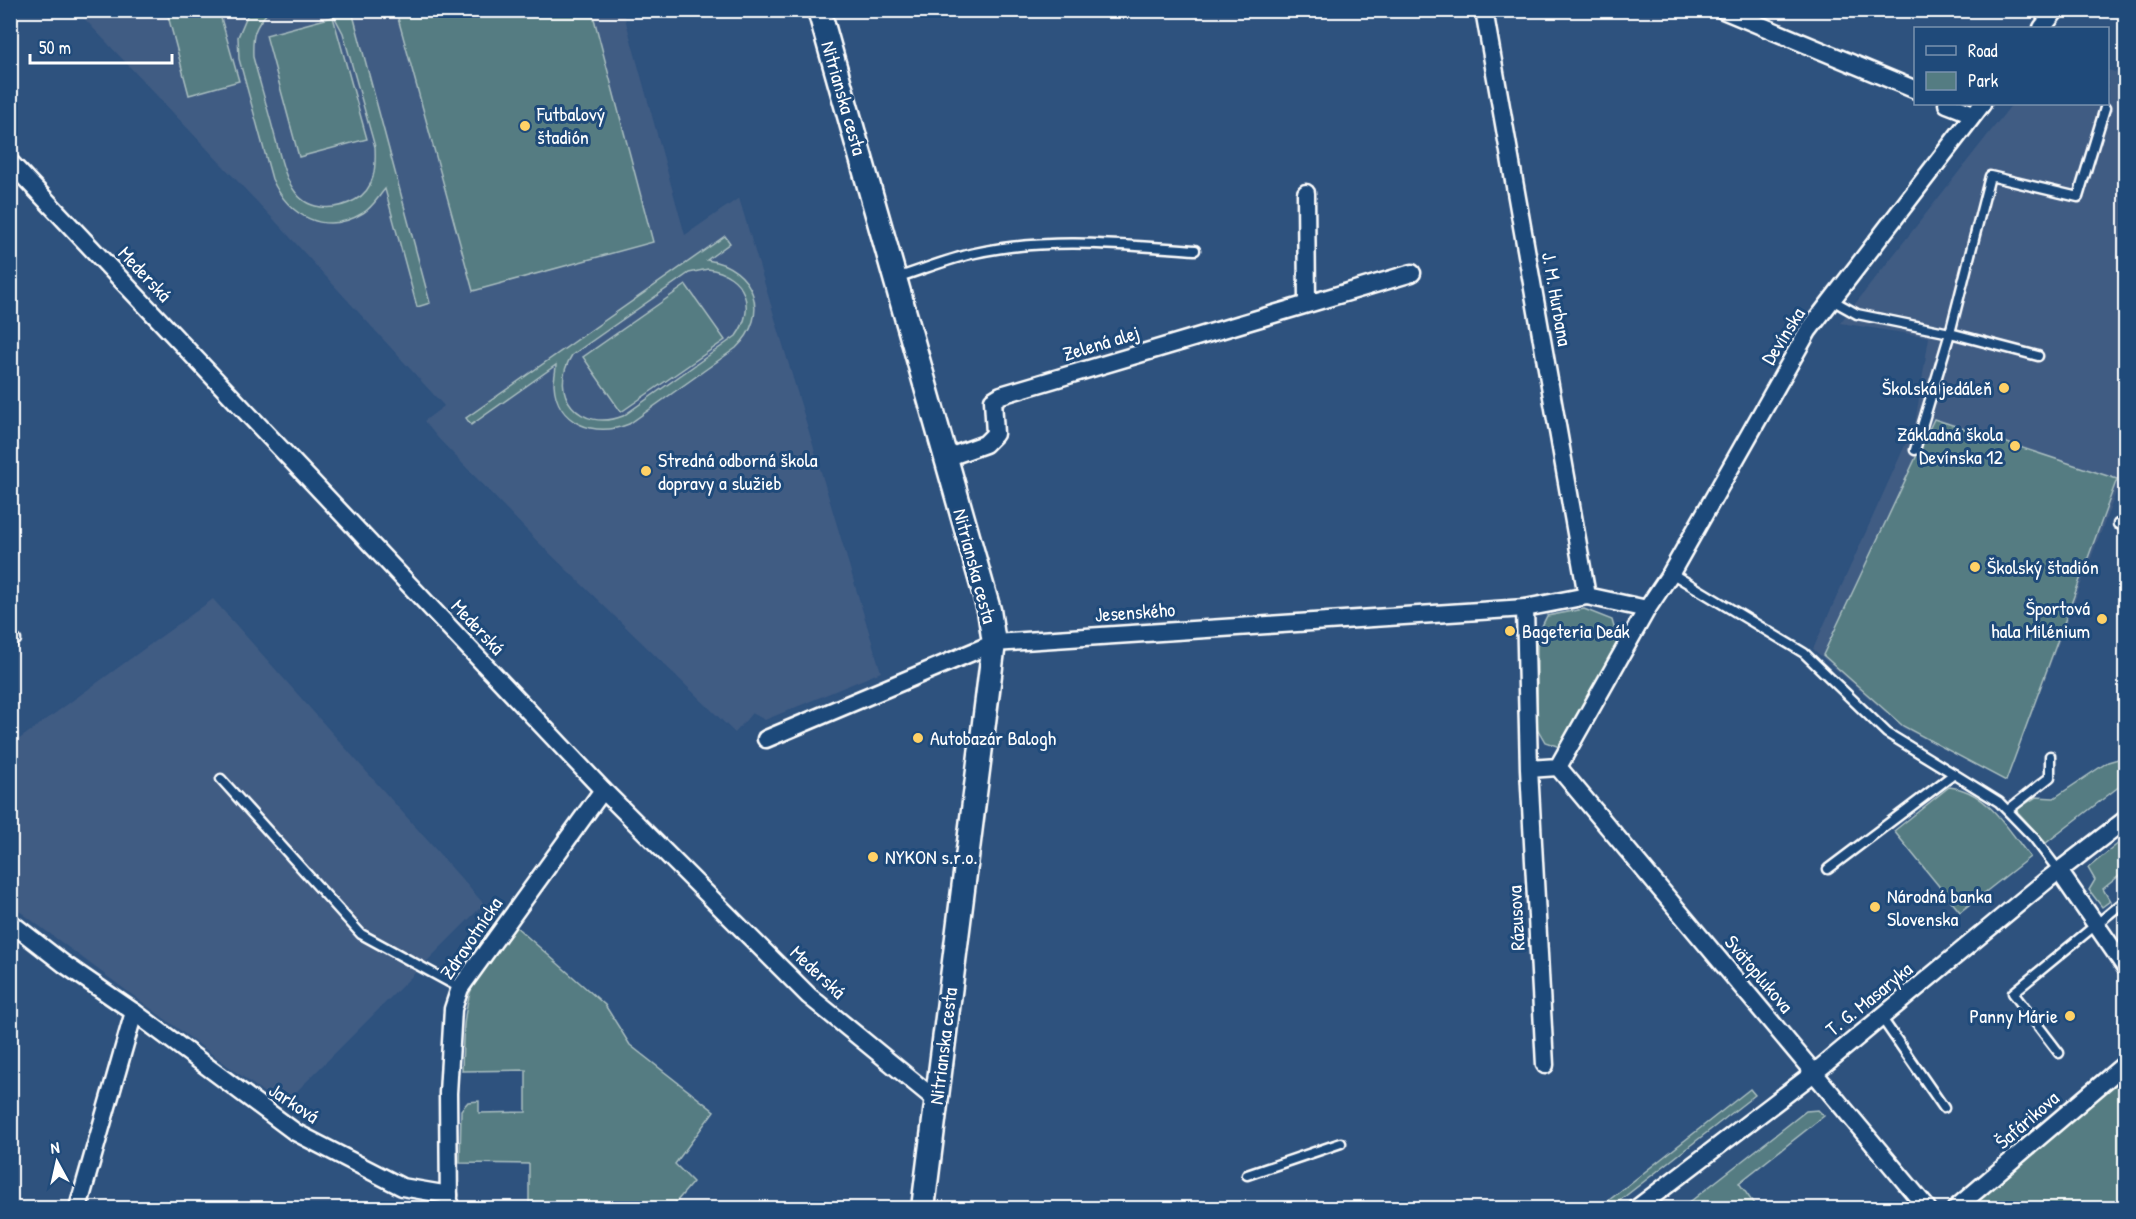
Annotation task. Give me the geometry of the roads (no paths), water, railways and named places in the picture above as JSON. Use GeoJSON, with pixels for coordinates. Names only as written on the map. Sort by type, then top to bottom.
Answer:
{"type":"FeatureCollection","features":[{"type":"Feature","properties":{"kind":"main road","name":"Nitrianska cesta"},"geometry":{"type":"LineString","coordinates":[[819,10],[989,610],[994,643],[922,1209]]}},
{"type":"Feature","properties":{"kind":"street","name":"J. M. Hurbana"},"geometry":{"type":"LineString","coordinates":[[1484,10],[1587,596]]}},
{"type":"Feature","properties":{"kind":"street"},"geometry":{"type":"LineString","coordinates":[[1723,10],[1914,89]]}},
{"type":"Feature","properties":{"kind":"street"},"geometry":{"type":"LineString","coordinates":[[2043,27],[2056,10]]}},
{"type":"Feature","properties":{"kind":"street"},"geometry":{"type":"LineString","coordinates":[[1953,105],[1978,109]]}},
{"type":"Feature","properties":{"kind":"street","name":"Devínska"},"geometry":{"type":"LineString","coordinates":[[1558,767],[1808,331],[1978,109]]}},
{"type":"Feature","properties":{"kind":"street","name":"Mederská"},"geometry":{"type":"LineString","coordinates":[[14,171],[603,790],[809,996],[936,1100]]}},
{"type":"Feature","properties":{"kind":"street"},"geometry":{"type":"LineString","coordinates":[[1306,193],[1308,303]]}},
{"type":"Feature","properties":{"kind":"street","name":"Zelená alej"},"geometry":{"type":"LineString","coordinates":[[946,458],[985,444],[995,434],[993,400],[1001,395],[1412,273]]}},
{"type":"Feature","properties":{"kind":"street","name":"Jesenského"},"geometry":{"type":"LineString","coordinates":[[766,739],[994,643],[1525,608],[1587,596]]}},
{"type":"Feature","properties":{"kind":"street"},"geometry":{"type":"LineString","coordinates":[[1587,596],[1647,609]]}},
{"type":"Feature","properties":{"kind":"street","name":"Rázusova"},"geometry":{"type":"LineString","coordinates":[[1525,608],[1529,769],[1545,1065]]}},
{"type":"Feature","properties":{"kind":"street"},"geometry":{"type":"LineString","coordinates":[[1529,769],[1558,767]]}},
{"type":"Feature","properties":{"kind":"street","name":"Svätoplukova"},"geometry":{"type":"LineString","coordinates":[[1558,767],[1927,1209]]}},
{"type":"Feature","properties":{"kind":"street","name":"Zdravotnícka"},"geometry":{"type":"LineString","coordinates":[[449,1202],[453,1009],[460,987],[603,790]]}},
{"type":"Feature","properties":{"kind":"street","name":"T. G. Masaryka"},"geometry":{"type":"LineString","coordinates":[[1637,1209],[1814,1072],[2059,871],[2126,819]]}},
{"type":"Feature","properties":{"kind":"street"},"geometry":{"type":"LineString","coordinates":[[2059,871],[2126,968]]}},
{"type":"Feature","properties":{"kind":"street","name":"Jarková"},"geometry":{"type":"LineString","coordinates":[[10,922],[64,964],[134,1012],[296,1132],[402,1187],[449,1202]]}},
{"type":"Feature","properties":{"kind":"street"},"geometry":{"type":"LineString","coordinates":[[78,1209],[134,1012]]}},
{"type":"Feature","properties":{"kind":"street","name":"Šafárikova"},"geometry":{"type":"LineString","coordinates":[[1956,1209],[2126,1063]]}},
{"type":"Feature","properties":{"kind":"lane"},"geometry":{"type":"LineString","coordinates":[[1915,450],[1950,333],[1990,177],[2078,197],[2105,108]]}},
{"type":"Feature","properties":{"kind":"lane"},"geometry":{"type":"LineString","coordinates":[[895,278],[974,253],[1034,244],[1095,243],[1195,250]]}},
{"type":"Feature","properties":{"kind":"lane"},"geometry":{"type":"LineString","coordinates":[[1832,300],[1857,314],[1950,333],[2038,356]]}},
{"type":"Feature","properties":{"kind":"lane"},"geometry":{"type":"LineString","coordinates":[[1671,573],[1804,653],[1887,733],[1999,802],[2034,837],[2059,871]]}},
{"type":"Feature","properties":{"kind":"lane"},"geometry":{"type":"LineString","coordinates":[[2008,810],[2049,777],[2050,756]]}},
{"type":"Feature","properties":{"kind":"lane"},"geometry":{"type":"LineString","coordinates":[[1828,869],[1954,774]]}},
{"type":"Feature","properties":{"kind":"lane"},"geometry":{"type":"LineString","coordinates":[[221,780],[361,933],[460,987]]}},
{"type":"Feature","properties":{"kind":"lane"},"geometry":{"type":"LineString","coordinates":[[2059,1053],[2013,993],[2126,900]]}},
{"type":"Feature","properties":{"kind":"lane"},"geometry":{"type":"LineString","coordinates":[[1881,1017],[1944,1108]]}},
{"type":"Feature","properties":{"kind":"lane"},"geometry":{"type":"LineString","coordinates":[[1247,1175],[1341,1143]]}},
{"type":"Feature","properties":{"kind":"place","name":"Futbalový štadión"},"geometry":{"type":"Point","coordinates":[525,126]}},
{"type":"Feature","properties":{"kind":"place","name":"Školská jedáleň"},"geometry":{"type":"Point","coordinates":[2004,388]}},
{"type":"Feature","properties":{"kind":"place","name":"Základná škola Devínska 12"},"geometry":{"type":"Point","coordinates":[2015,446]}},
{"type":"Feature","properties":{"kind":"place","name":"Stredná odborná škola dopravy a služieb"},"geometry":{"type":"Point","coordinates":[646,471]}},
{"type":"Feature","properties":{"kind":"place","name":"Školský štadión"},"geometry":{"type":"Point","coordinates":[1975,567]}},
{"type":"Feature","properties":{"kind":"place","name":"Športová hala Milénium"},"geometry":{"type":"Point","coordinates":[2102,619]}},
{"type":"Feature","properties":{"kind":"place","name":"Bageteria Deák"},"geometry":{"type":"Point","coordinates":[1510,631]}},
{"type":"Feature","properties":{"kind":"place","name":"Autobazár Balogh"},"geometry":{"type":"Point","coordinates":[918,738]}},
{"type":"Feature","properties":{"kind":"place","name":"NYKON s.r.o."},"geometry":{"type":"Point","coordinates":[873,857]}},
{"type":"Feature","properties":{"kind":"place","name":"Národná banka Slovenska"},"geometry":{"type":"Point","coordinates":[1875,907]}},
{"type":"Feature","properties":{"kind":"place","name":"Panny Márie"},"geometry":{"type":"Point","coordinates":[2070,1016]}}]}
